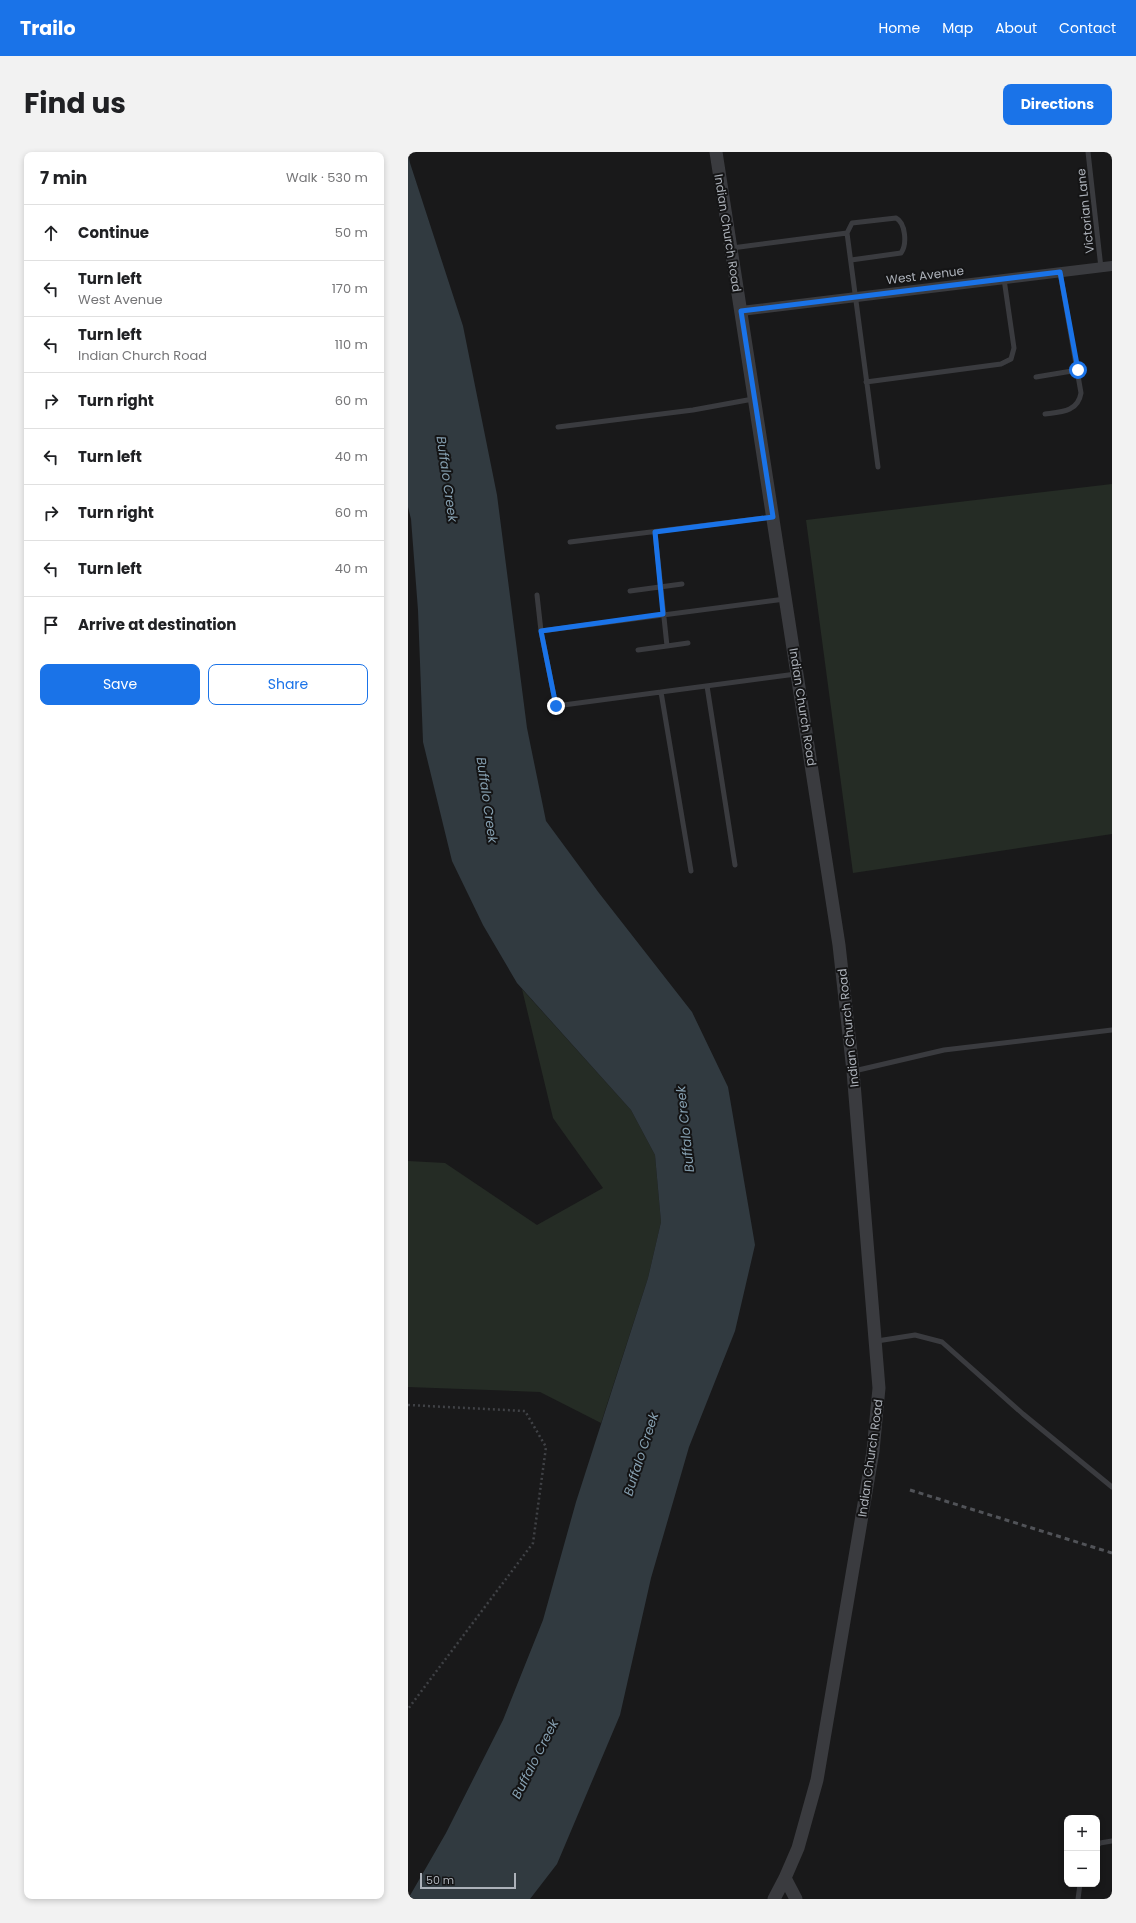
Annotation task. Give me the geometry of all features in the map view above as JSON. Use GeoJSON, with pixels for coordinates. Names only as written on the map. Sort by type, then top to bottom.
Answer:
{"type":"FeatureCollection","features":[{"type":"Feature","properties":{"kind":"street","name":"Indian Church Road"},"geometry":{"type":"LineString","coordinates":[[716,152],[839,945],[854,1071],[879,1388],[873,1451],[817,1780],[798,1848],[774,1899]]}},
{"type":"Feature","properties":{"kind":"street","name":"West Avenue"},"geometry":{"type":"LineString","coordinates":[[741,311],[1112,266]]}},
{"type":"Feature","properties":{"kind":"street"},"geometry":{"type":"LineString","coordinates":[[785,1878],[796,1899]]}},
{"type":"Feature","properties":{"kind":"lane","name":"Victorian Lane"},"geometry":{"type":"LineString","coordinates":[[1088,152],[1101,268]]}},
{"type":"Feature","properties":{"kind":"lane"},"geometry":{"type":"LineString","coordinates":[[851,260],[901,253],[904,244],[903,226],[901,221],[896,218],[852,223],[847,233],[878,467]]}},
{"type":"Feature","properties":{"kind":"lane"},"geometry":{"type":"LineString","coordinates":[[731,249],[847,233]]}},
{"type":"Feature","properties":{"kind":"lane"},"geometry":{"type":"LineString","coordinates":[[1045,414],[1069,410],[1076,406],[1080,400],[1081,393],[1060,272]]}},
{"type":"Feature","properties":{"kind":"lane"},"geometry":{"type":"LineString","coordinates":[[866,382],[1001,364],[1011,359],[1014,348],[1004,279]]}},
{"type":"Feature","properties":{"kind":"lane"},"geometry":{"type":"LineString","coordinates":[[1036,377],[1078,370]]}},
{"type":"Feature","properties":{"kind":"lane"},"geometry":{"type":"LineString","coordinates":[[558,427],[693,410],[754,399]]}},
{"type":"Feature","properties":{"kind":"lane"},"geometry":{"type":"LineString","coordinates":[[570,542],[773,517]]}},
{"type":"Feature","properties":{"kind":"lane"},"geometry":{"type":"LineString","coordinates":[[655,532],[667,646]]}},
{"type":"Feature","properties":{"kind":"lane"},"geometry":{"type":"LineString","coordinates":[[630,591],[682,584]]}},
{"type":"Feature","properties":{"kind":"lane"},"geometry":{"type":"LineString","coordinates":[[537,595],[541,631],[556,706],[798,674]]}},
{"type":"Feature","properties":{"kind":"lane"},"geometry":{"type":"LineString","coordinates":[[541,631],[786,598]]}},
{"type":"Feature","properties":{"kind":"lane"},"geometry":{"type":"LineString","coordinates":[[638,650],[688,643]]}},
{"type":"Feature","properties":{"kind":"lane"},"geometry":{"type":"LineString","coordinates":[[707,686],[735,865]]}},
{"type":"Feature","properties":{"kind":"lane"},"geometry":{"type":"LineString","coordinates":[[661,692],[691,871]]}},
{"type":"Feature","properties":{"kind":"lane"},"geometry":{"type":"LineString","coordinates":[[854,1071],[944,1050],[1112,1030]]}},
{"type":"Feature","properties":{"kind":"lane"},"geometry":{"type":"LineString","coordinates":[[876,1341],[915,1335],[942,1342],[1023,1414],[1112,1487]]}},
{"type":"Feature","properties":{"kind":"lane"},"geometry":{"type":"LineString","coordinates":[[1100,1843],[1112,1842]]}},
{"type":"Feature","properties":{"kind":"lane"},"geometry":{"type":"LineString","coordinates":[[1078,1899],[1080,1887]]}},
{"type":"Feature","properties":{"kind":"path"},"geometry":{"type":"LineString","coordinates":[[408,1405],[525,1411],[546,1447],[533,1543],[408,1709]]}},
{"type":"Feature","properties":{"kind":"shaded area"},"geometry":{"type":"Polygon","coordinates":[[[1112,484],[1112,834],[853,873],[806,520],[1112,484]]]}},
{"type":"Feature","properties":{"kind":"shaded area"},"geometry":{"type":"Polygon","coordinates":[[[522,989],[631,1110],[655,1155],[661,1222],[648,1278],[601,1423],[540,1392],[408,1387],[408,1161],[445,1163],[537,1225],[603,1188],[553,1118],[522,989]]]}},
{"type":"Feature","properties":{"kind":"water","name":"Buffalo Creek"},"geometry":{"type":"Polygon","coordinates":[[[408,152],[410,163],[463,326],[497,495],[527,728],[546,821],[599,893],[692,1012],[728,1087],[755,1245],[735,1331],[689,1447],[651,1578],[620,1715],[557,1864],[530,1899],[408,1899],[446,1833],[503,1720],[543,1620],[576,1502],[648,1278],[661,1222],[655,1155],[631,1110],[517,983],[483,925],[452,861],[423,742],[418,610],[411,519],[408,507],[408,152]]]}},
{"type":"Feature","properties":{"kind":"railway"},"geometry":{"type":"LineString","coordinates":[[910,1490],[1112,1553]]}},
{"type":"Feature","properties":{"kind":"route"},"geometry":{"type":"LineString","coordinates":[[556,706],[541,631],[663,614],[655,532],[773,517],[741,311],[1060,272],[1078,370]]}}]}
